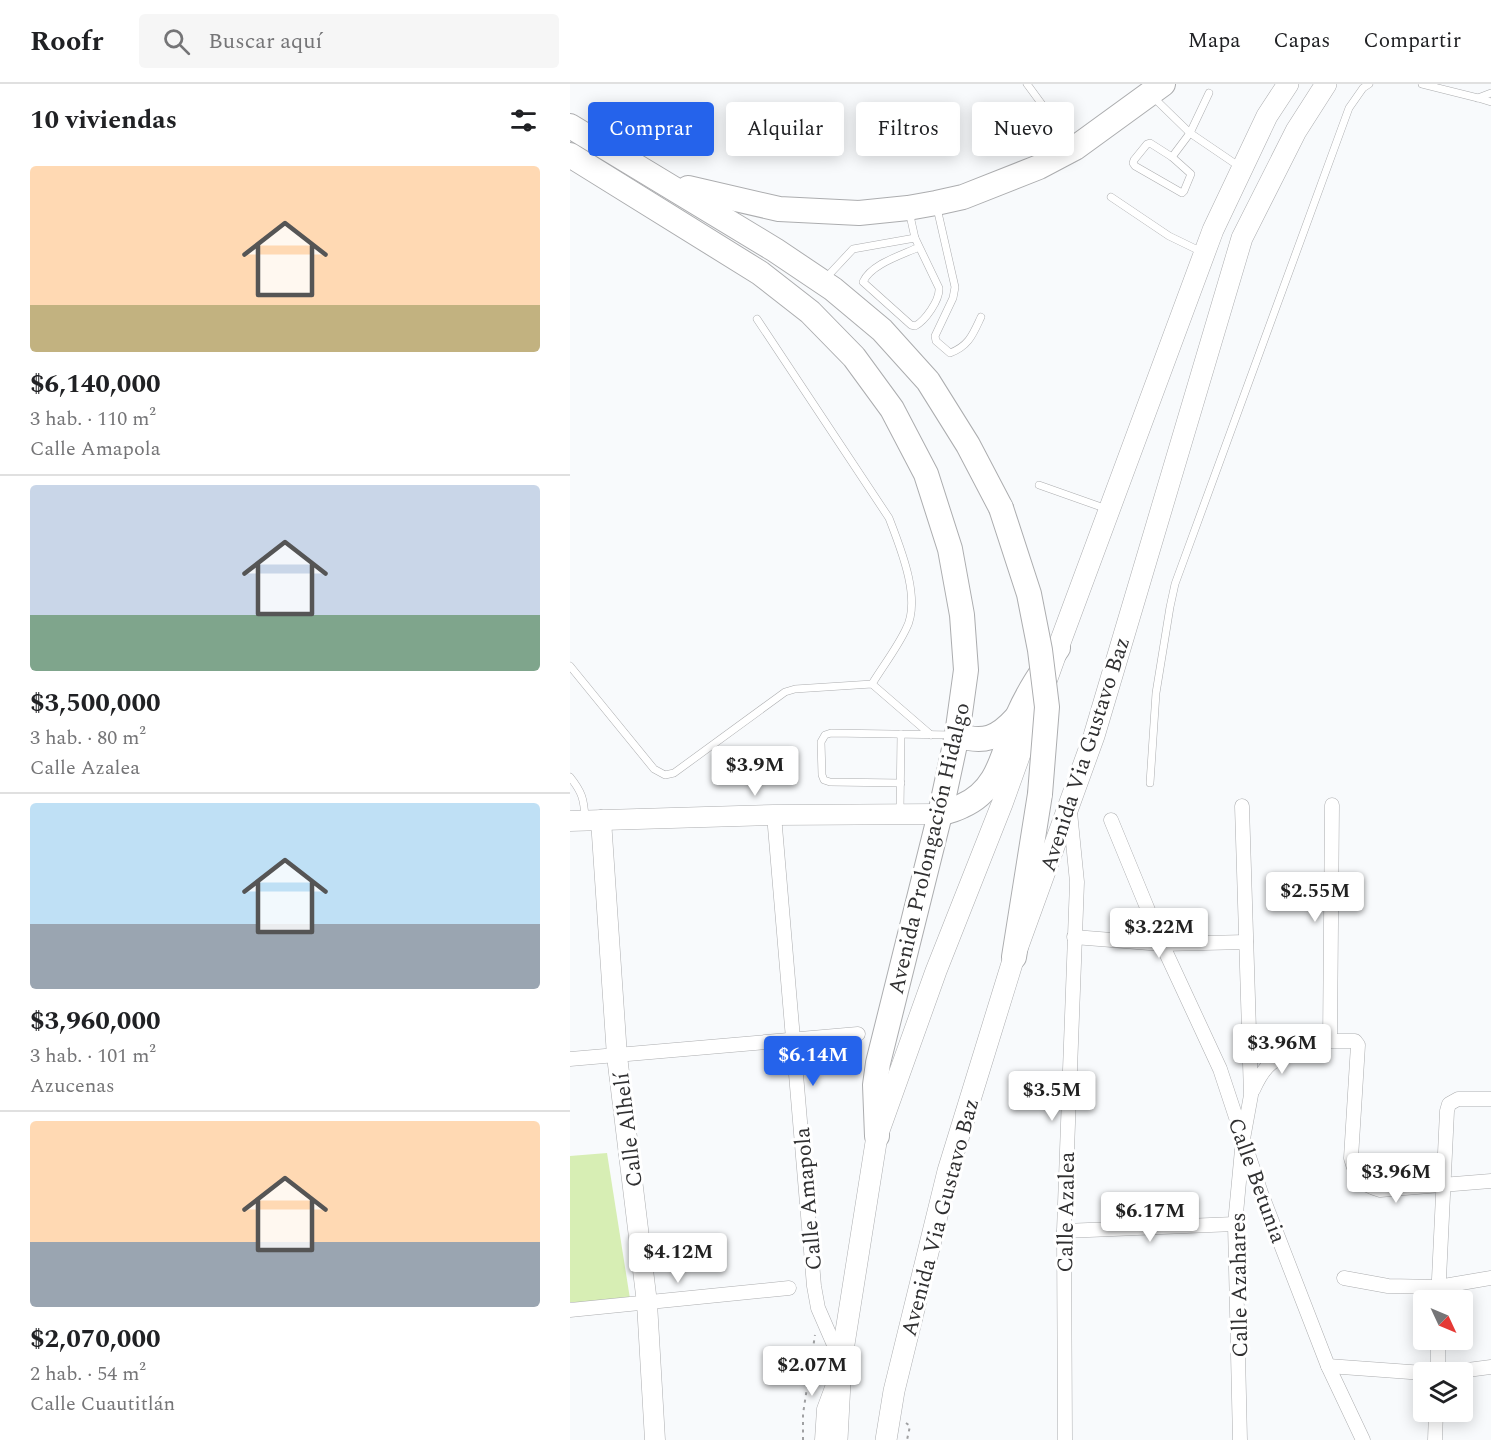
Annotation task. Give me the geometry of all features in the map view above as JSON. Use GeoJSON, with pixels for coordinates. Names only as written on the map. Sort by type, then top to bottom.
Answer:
{"type":"FeatureCollection","features":[{"type":"Feature","properties":{"kind":"highway"},"geometry":{"type":"LineString","coordinates":[[666,183],[779,209],[859,213],[936,203],[963,197],[1040,167],[1075,148],[1157,89]]}},
{"type":"Feature","properties":{"kind":"highway"},"geometry":{"type":"LineString","coordinates":[[570,126],[775,250],[823,282],[882,330],[928,381],[968,445],[1001,508],[1029,594],[1040,650],[1047,708],[1040,794],[1014,957]]}},
{"type":"Feature","properties":{"kind":"highway","name":"Avenida Prolongación Hidalgo"},"geometry":{"type":"LineString","coordinates":[[570,155],[760,273],[810,312],[854,357],[892,409],[926,474],[950,549],[962,615],[966,670],[957,735],[940,813],[878,1063],[875,1085],[877,1136]]}},
{"type":"Feature","properties":{"kind":"highway"},"geometry":{"type":"LineString","coordinates":[[940,813],[973,801],[992,782],[1018,716],[1036,679],[1058,648]]}},
{"type":"Feature","properties":{"kind":"highway"},"geometry":{"type":"LineString","coordinates":[[957,735],[969,739],[991,738],[1000,734],[1018,716]]}},
{"type":"Feature","properties":{"kind":"main road"},"geometry":{"type":"LineString","coordinates":[[837,1440],[842,1363],[877,1136],[936,971],[1002,804],[1204,253],[1267,116],[1288,84]]}},
{"type":"Feature","properties":{"kind":"main road","name":"Avenida Via Gustavo Baz"},"geometry":{"type":"LineString","coordinates":[[894,1435],[894,1391],[948,1171],[1014,957],[1094,736],[1242,238],[1296,131],[1326,84]]}},
{"type":"Feature","properties":{"kind":"street","name":"Calle Azalea"},"geometry":{"type":"LineString","coordinates":[[1065,1440],[1064,1231],[1077,882],[1069,804]]}},
{"type":"Feature","properties":{"kind":"street"},"geometry":{"type":"LineString","coordinates":[[1332,805],[1330,1041],[1351,1040],[1358,1045],[1351,1158],[1359,1180],[1380,1190],[1491,1181]]}},
{"type":"Feature","properties":{"kind":"street","name":"Calle Azahares"},"geometry":{"type":"LineString","coordinates":[[1240,1440],[1234,1224],[1243,1139],[1251,1095],[1242,806]]}},
{"type":"Feature","properties":{"kind":"street"},"geometry":{"type":"LineString","coordinates":[[586,821],[940,813]]}},
{"type":"Feature","properties":{"kind":"street","name":"Calle Amapola"},"geometry":{"type":"LineString","coordinates":[[774,815],[814,1286],[818,1308],[842,1363]]}},
{"type":"Feature","properties":{"kind":"street","name":"Calle Betunia"},"geometry":{"type":"LineString","coordinates":[[1111,820],[1162,944],[1220,1069],[1261,1193],[1328,1366],[1363,1440]]}},
{"type":"Feature","properties":{"kind":"street","name":"Calle Alhelí"},"geometry":{"type":"LineString","coordinates":[[586,821],[647,1303],[655,1440]]}},
{"type":"Feature","properties":{"kind":"street"},"geometry":{"type":"LineString","coordinates":[[1074,937],[1162,944],[1246,942]]}},
{"type":"Feature","properties":{"kind":"street"},"geometry":{"type":"LineString","coordinates":[[570,1059],[858,1034]]}},
{"type":"Feature","properties":{"kind":"street","name":"Calle Azahares"},"geometry":{"type":"LineString","coordinates":[[1251,1095],[1259,1076],[1272,1062],[1306,1048]]}},
{"type":"Feature","properties":{"kind":"street"},"geometry":{"type":"LineString","coordinates":[[1438,1290],[1447,1111],[1449,1104],[1458,1099],[1491,1099]]}},
{"type":"Feature","properties":{"kind":"street"},"geometry":{"type":"LineString","coordinates":[[1064,1231],[1234,1224]]}},
{"type":"Feature","properties":{"kind":"street"},"geometry":{"type":"LineString","coordinates":[[1344,1278],[1413,1290]]}},
{"type":"Feature","properties":{"kind":"street"},"geometry":{"type":"LineString","coordinates":[[1451,1290],[1491,1278]]}},
{"type":"Feature","properties":{"kind":"street"},"geometry":{"type":"LineString","coordinates":[[570,1310],[789,1288]]}},
{"type":"Feature","properties":{"kind":"street"},"geometry":{"type":"LineString","coordinates":[[822,1440],[825,1409],[842,1363]]}},
{"type":"Feature","properties":{"kind":"street"},"geometry":{"type":"LineString","coordinates":[[1328,1366],[1413,1372]]}},
{"type":"Feature","properties":{"kind":"street"},"geometry":{"type":"LineString","coordinates":[[1473,1369],[1491,1367]]}},
{"type":"Feature","properties":{"kind":"street"},"geometry":{"type":"LineString","coordinates":[[1435,1440],[1436,1422]]}},
{"type":"Feature","properties":{"kind":"lane"},"geometry":{"type":"LineString","coordinates":[[1027,84],[1075,148]]}},
{"type":"Feature","properties":{"kind":"lane"},"geometry":{"type":"LineString","coordinates":[[1150,783],[1156,693],[1175,584],[1349,108],[1363,88],[1369,84]]}},
{"type":"Feature","properties":{"kind":"lane"},"geometry":{"type":"LineString","coordinates":[[1422,84],[1491,102]]}},
{"type":"Feature","properties":{"kind":"lane"},"geometry":{"type":"LineString","coordinates":[[1454,84],[1455,92]]}},
{"type":"Feature","properties":{"kind":"lane"},"geometry":{"type":"LineString","coordinates":[[1157,89],[1190,133],[1242,168]]}},
{"type":"Feature","properties":{"kind":"lane"},"geometry":{"type":"LineString","coordinates":[[1172,157],[1190,133],[1209,93]]}},
{"type":"Feature","properties":{"kind":"lane"},"geometry":{"type":"LineString","coordinates":[[1478,98],[1491,93]]}},
{"type":"Feature","properties":{"kind":"lane"},"geometry":{"type":"LineString","coordinates":[[1150,143],[1172,157],[1191,174],[1182,193],[1133,163],[1150,143]]}},
{"type":"Feature","properties":{"kind":"lane"},"geometry":{"type":"LineString","coordinates":[[1111,197],[1169,236],[1204,253]]}},
{"type":"Feature","properties":{"kind":"lane"},"geometry":{"type":"LineString","coordinates":[[936,203],[954,287],[952,298],[935,336],[936,341],[950,352],[960,350],[971,339],[981,317]]}},
{"type":"Feature","properties":{"kind":"lane"},"geometry":{"type":"LineString","coordinates":[[908,208],[915,238],[920,247],[939,288],[940,295],[919,324],[915,326],[911,325],[863,282],[873,269],[920,247]]}},
{"type":"Feature","properties":{"kind":"lane"},"geometry":{"type":"LineString","coordinates":[[823,282],[853,249],[915,238]]}},
{"type":"Feature","properties":{"kind":"lane"},"geometry":{"type":"LineString","coordinates":[[757,319],[890,518],[903,555],[912,607],[908,627],[872,684]]}},
{"type":"Feature","properties":{"kind":"lane"},"geometry":{"type":"LineString","coordinates":[[1039,485],[1109,510]]}},
{"type":"Feature","properties":{"kind":"lane"},"geometry":{"type":"LineString","coordinates":[[570,666],[654,769],[665,775],[674,773],[785,692],[795,689],[872,684],[931,735]]}},
{"type":"Feature","properties":{"kind":"lane"},"geometry":{"type":"LineString","coordinates":[[901,783],[830,782],[825,780],[822,775],[821,742],[825,735],[831,733],[957,735]]}},
{"type":"Feature","properties":{"kind":"lane"},"geometry":{"type":"LineString","coordinates":[[900,814],[901,734]]}},
{"type":"Feature","properties":{"kind":"lane"},"geometry":{"type":"LineString","coordinates":[[570,777],[584,799],[586,821]]}},
{"type":"Feature","properties":{"kind":"path"},"geometry":{"type":"LineString","coordinates":[[803,1440],[803,1414],[818,1308]]}},
{"type":"Feature","properties":{"kind":"path"},"geometry":{"type":"LineString","coordinates":[[894,1435],[904,1422],[910,1426],[907,1440]]}},
{"type":"Feature","properties":{"kind":"green space"},"geometry":{"type":"Polygon","coordinates":[[[607,1153],[631,1305],[570,1302],[570,1156],[607,1153]]]}}]}
